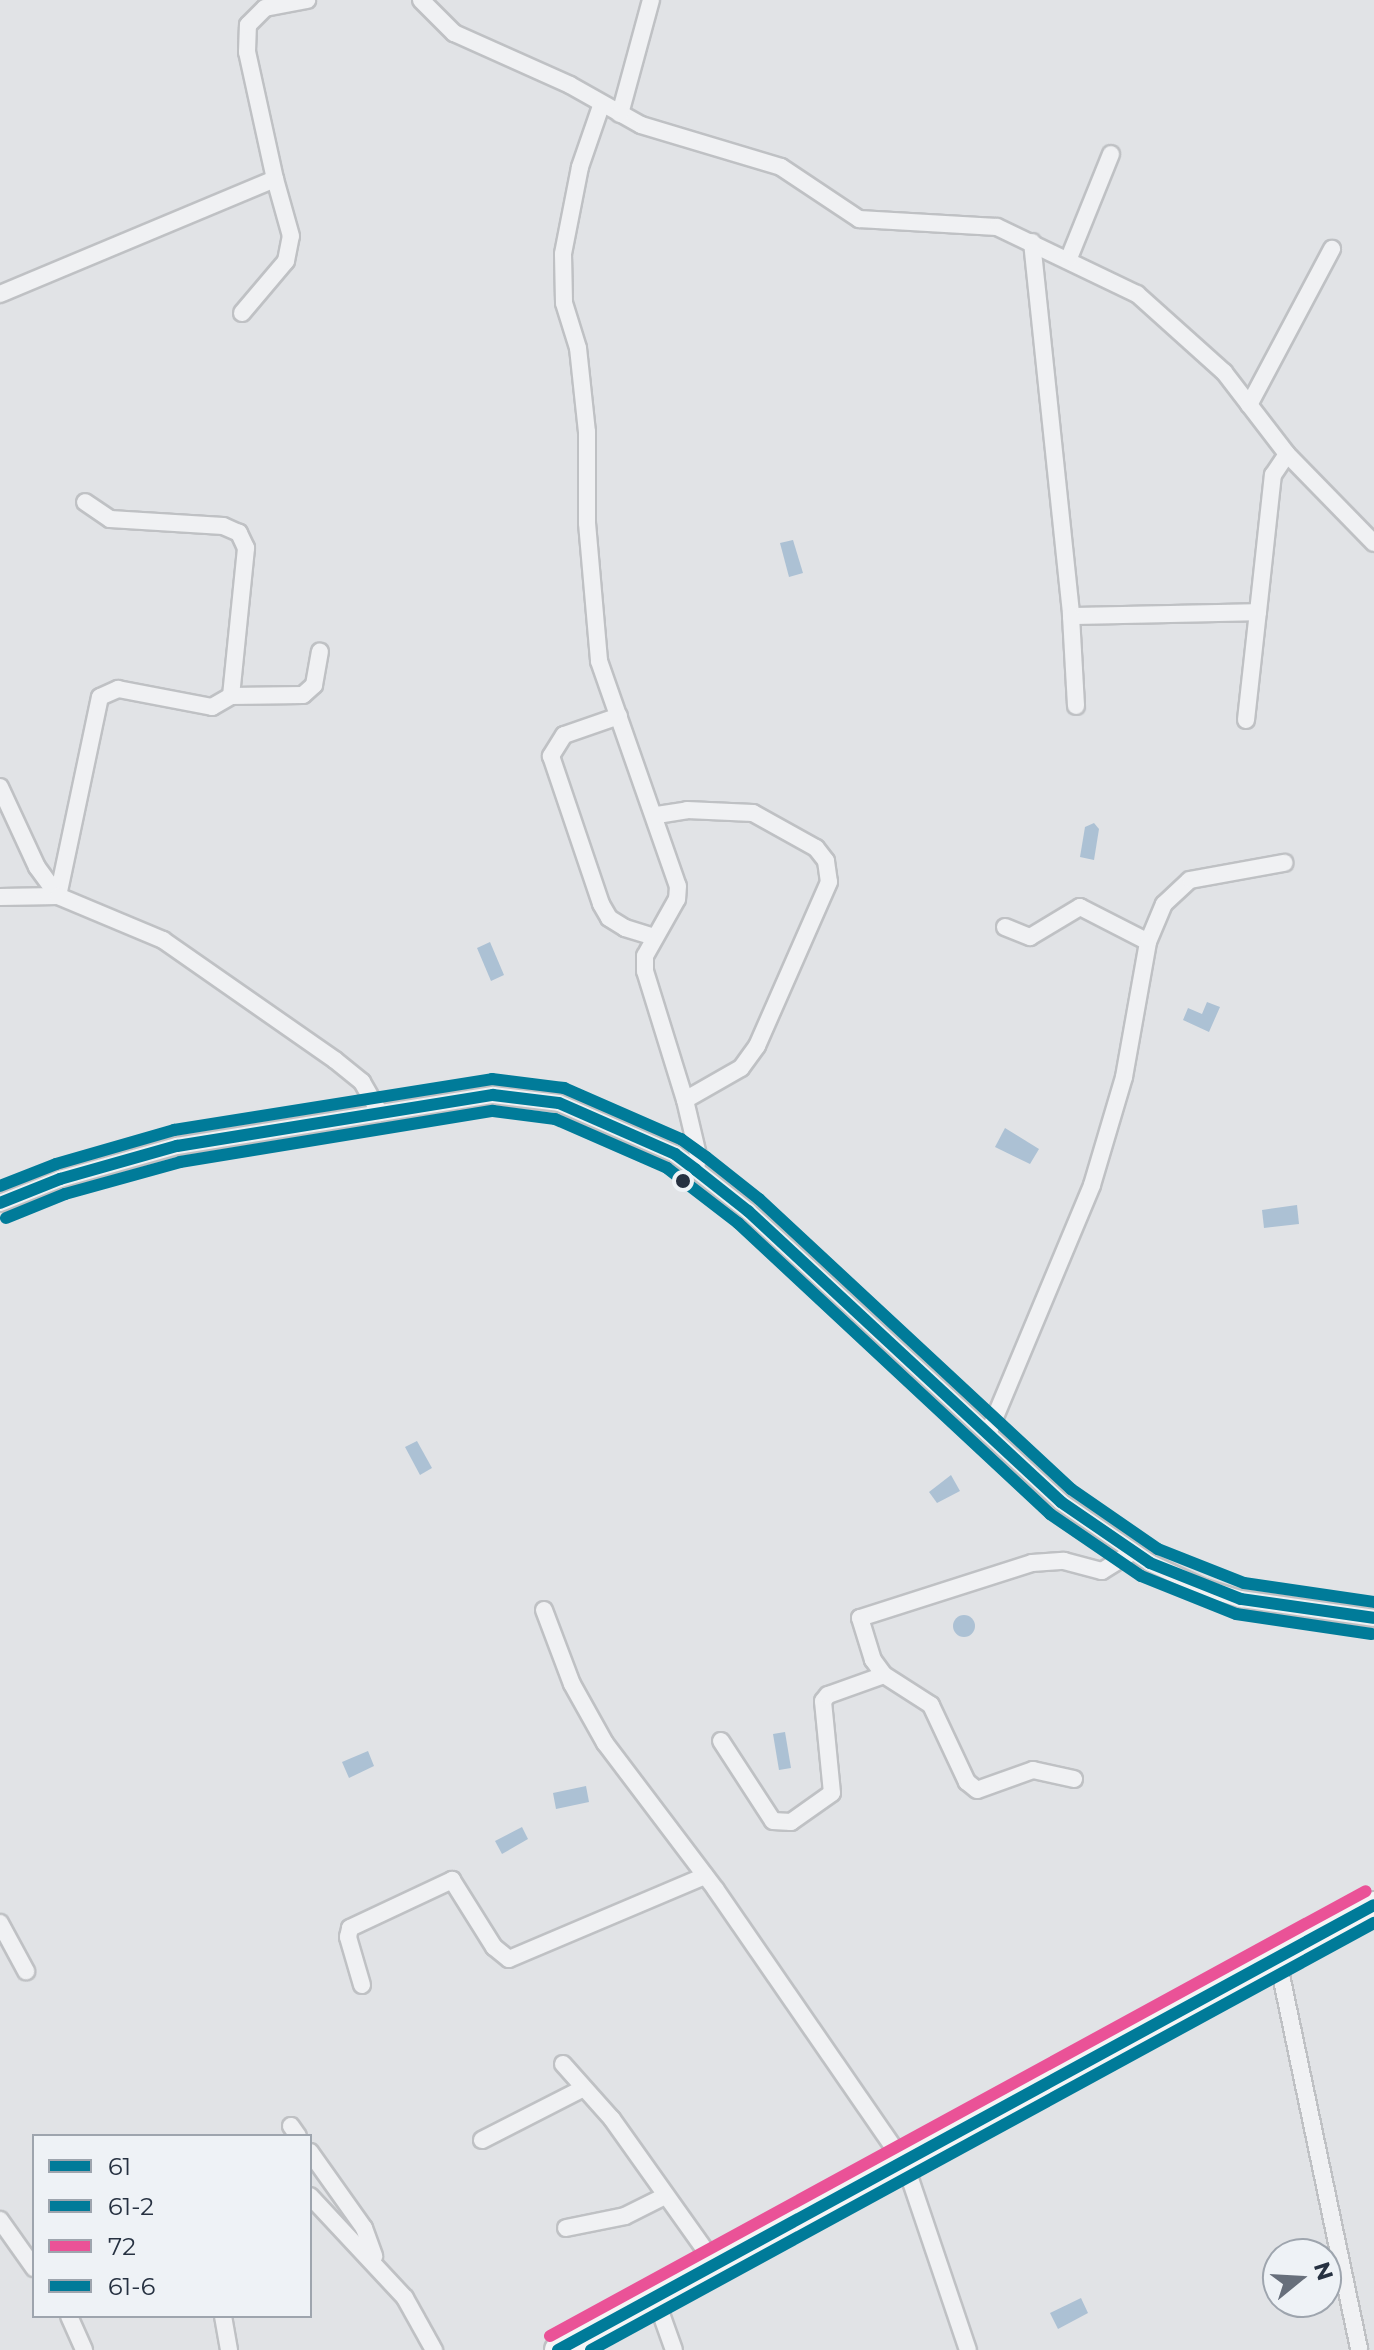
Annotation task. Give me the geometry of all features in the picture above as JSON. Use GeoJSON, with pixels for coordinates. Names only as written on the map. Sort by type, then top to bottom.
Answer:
{"type":"FeatureCollection","features":[{"type":"Feature","properties":{"kind":"main road"},"geometry":{"type":"LineString","coordinates":[[558,2350],[905,2164],[1374,1905]]}},
{"type":"Feature","properties":{"kind":"street"},"geometry":{"type":"LineString","coordinates":[[242,313],[286,261],[291,236],[247,52],[248,25],[265,8],[307,0]]}},
{"type":"Feature","properties":{"kind":"street"},"geometry":{"type":"LineString","coordinates":[[421,0],[454,33],[570,85],[601,106],[620,114],[781,167],[859,219],[997,227],[1069,258],[1137,294],[1224,372],[1287,454],[1374,543]]}},
{"type":"Feature","properties":{"kind":"street"},"geometry":{"type":"LineString","coordinates":[[620,114],[651,0]]}},
{"type":"Feature","properties":{"kind":"street"},"geometry":{"type":"LineString","coordinates":[[601,106],[580,167],[563,254],[564,303],[578,348],[587,432],[593,625],[599,661],[657,815],[678,886],[677,899],[655,937],[645,971],[685,1100],[698,1155],[696,1170]]}},
{"type":"Feature","properties":{"kind":"street"},"geometry":{"type":"LineString","coordinates":[[1069,258],[1111,154]]}},
{"type":"Feature","properties":{"kind":"street"},"geometry":{"type":"LineString","coordinates":[[0,294],[275,179]]}},
{"type":"Feature","properties":{"kind":"street"},"geometry":{"type":"LineString","coordinates":[[1032,242],[1071,616],[1076,706]]}},
{"type":"Feature","properties":{"kind":"street"},"geometry":{"type":"LineString","coordinates":[[1249,405],[1332,249]]}},
{"type":"Feature","properties":{"kind":"street"},"geometry":{"type":"LineString","coordinates":[[1246,720],[1273,475],[1287,454]]}},
{"type":"Feature","properties":{"kind":"street"},"geometry":{"type":"LineString","coordinates":[[85,502],[110,519],[223,526],[239,533],[246,548],[231,696]]}},
{"type":"Feature","properties":{"kind":"street"},"geometry":{"type":"LineString","coordinates":[[1071,616],[1258,612]]}},
{"type":"Feature","properties":{"kind":"street"},"geometry":{"type":"LineString","coordinates":[[58,896],[100,697],[118,689],[212,707],[231,696],[303,695],[314,685],[320,652]]}},
{"type":"Feature","properties":{"kind":"street"},"geometry":{"type":"LineString","coordinates":[[619,716],[564,735],[551,756],[601,904],[609,918],[625,928],[655,937]]}},
{"type":"Feature","properties":{"kind":"street"},"geometry":{"type":"LineString","coordinates":[[0,787],[37,867],[58,896]]}},
{"type":"Feature","properties":{"kind":"street"},"geometry":{"type":"LineString","coordinates":[[657,815],[687,810],[753,813],[816,848],[826,861],[829,882],[757,1046],[741,1068],[685,1100]]}},
{"type":"Feature","properties":{"kind":"street"},"geometry":{"type":"LineString","coordinates":[[988,1434],[1092,1185],[1124,1077],[1148,942],[1164,904],[1190,880],[1284,863]]}},
{"type":"Feature","properties":{"kind":"street"},"geometry":{"type":"LineString","coordinates":[[0,897],[58,896],[163,940],[221,978],[362,1082],[380,1113]]}},
{"type":"Feature","properties":{"kind":"street"},"geometry":{"type":"LineString","coordinates":[[1005,927],[1030,937],[1080,907],[1148,942]]}},
{"type":"Feature","properties":{"kind":"street"},"geometry":{"type":"LineString","coordinates":[[0,1203],[60,1179],[177,1146],[493,1095],[559,1103],[675,1154],[696,1170],[748,1211],[1061,1502],[1133,1552],[1204,1588],[1374,1618]]}},
{"type":"Feature","properties":{"kind":"street"},"geometry":{"type":"LineString","coordinates":[[1074,1779],[1033,1770],[977,1790],[967,1782],[931,1705],[884,1675],[873,1660],[860,1618],[1032,1563],[1064,1561],[1102,1571],[1133,1552]]}},
{"type":"Feature","properties":{"kind":"street"},"geometry":{"type":"LineString","coordinates":[[544,1610],[572,1684],[605,1743],[705,1876],[905,2164],[968,2350]]}},
{"type":"Feature","properties":{"kind":"street"},"geometry":{"type":"LineString","coordinates":[[721,1741],[773,1821],[791,1822],[832,1793],[823,1701],[828,1695],[884,1675]]}},
{"type":"Feature","properties":{"kind":"street"},"geometry":{"type":"LineString","coordinates":[[362,1985],[348,1937],[350,1928],[452,1880],[494,1947],[509,1959],[705,1876]]}},
{"type":"Feature","properties":{"kind":"street"},"geometry":{"type":"LineString","coordinates":[[0,1923],[26,1971]]}},
{"type":"Feature","properties":{"kind":"street"},"geometry":{"type":"LineString","coordinates":[[1277,1956],[1359,2350]]}},
{"type":"Feature","properties":{"kind":"street"},"geometry":{"type":"LineString","coordinates":[[563,2064],[715,2264]]}},
{"type":"Feature","properties":{"kind":"street"},"geometry":{"type":"LineString","coordinates":[[482,2140],[584,2088]]}},
{"type":"Feature","properties":{"kind":"street"},"geometry":{"type":"LineString","coordinates":[[312,2155],[364,2228],[377,2264]]}},
{"type":"Feature","properties":{"kind":"street"},"geometry":{"type":"LineString","coordinates":[[566,2228],[625,2216],[665,2196]]}},
{"type":"Feature","properties":{"kind":"street"},"geometry":{"type":"LineString","coordinates":[[312,2198],[377,2264],[434,2350]]}},
{"type":"Feature","properties":{"kind":"street"},"geometry":{"type":"LineString","coordinates":[[0,2220],[32,2265]]}},
{"type":"Feature","properties":{"kind":"street"},"geometry":{"type":"LineString","coordinates":[[655,2297],[674,2350]]}},
{"type":"Feature","properties":{"kind":"street"},"geometry":{"type":"LineString","coordinates":[[70,2318],[84,2350]]}},
{"type":"Feature","properties":{"kind":"street"},"geometry":{"type":"LineString","coordinates":[[223,2318],[229,2350]]}},
{"type":"Feature","properties":{"kind":"water"},"geometry":{"type":"Polygon","coordinates":[[[793,540],[803,573],[789,577],[780,543],[793,540]]]}},
{"type":"Feature","properties":{"kind":"water"},"geometry":{"type":"Polygon","coordinates":[[[1094,823],[1099,829],[1094,860],[1080,857],[1085,827],[1094,823]]]}},
{"type":"Feature","properties":{"kind":"water"},"geometry":{"type":"Polygon","coordinates":[[[490,942],[504,975],[491,981],[477,948],[490,942]]]}},
{"type":"Feature","properties":{"kind":"water"},"geometry":{"type":"Polygon","coordinates":[[[1207,1002],[1220,1007],[1209,1032],[1183,1020],[1188,1008],[1202,1014],[1207,1002]]]}},
{"type":"Feature","properties":{"kind":"water"},"geometry":{"type":"Polygon","coordinates":[[[1005,1128],[1039,1149],[1030,1164],[995,1147],[1005,1128]]]}},
{"type":"Feature","properties":{"kind":"water"},"geometry":{"type":"Polygon","coordinates":[[[1297,1205],[1299,1224],[1264,1228],[1262,1210],[1297,1205]]]}},
{"type":"Feature","properties":{"kind":"water"},"geometry":{"type":"Polygon","coordinates":[[[417,1441],[432,1468],[420,1475],[405,1447],[417,1441]]]}},
{"type":"Feature","properties":{"kind":"water"},"geometry":{"type":"Polygon","coordinates":[[[951,1475],[960,1491],[937,1503],[929,1492],[951,1475]]]}},
{"type":"Feature","properties":{"kind":"water"},"geometry":{"type":"Polygon","coordinates":[[[960,1615],[968,1615],[975,1626],[968,1637],[960,1637],[953,1630],[953,1622],[960,1615]]]}},
{"type":"Feature","properties":{"kind":"water"},"geometry":{"type":"Polygon","coordinates":[[[785,1732],[791,1768],[779,1770],[773,1734],[785,1732]]]}},
{"type":"Feature","properties":{"kind":"water"},"geometry":{"type":"Polygon","coordinates":[[[368,1751],[374,1766],[349,1778],[342,1762],[368,1751]]]}},
{"type":"Feature","properties":{"kind":"water"},"geometry":{"type":"Polygon","coordinates":[[[586,1786],[589,1802],[556,1809],[553,1793],[586,1786]]]}},
{"type":"Feature","properties":{"kind":"water"},"geometry":{"type":"Polygon","coordinates":[[[522,1827],[528,1839],[502,1854],[495,1841],[522,1827]]]}},
{"type":"Feature","properties":{"kind":"water"},"geometry":{"type":"Polygon","coordinates":[[[1081,2298],[1088,2313],[1058,2329],[1050,2313],[1081,2298]]]}},
{"type":"Feature","properties":{"kind":"transit line","name":"61-6"},"geometry":{"type":"LineString","coordinates":[[0,1186],[56,1164],[174,1130],[492,1079],[564,1088],[681,1139],[706,1157],[759,1199],[1071,1489],[1158,1549],[1244,1583],[1374,1602]]}},
{"type":"Feature","properties":{"kind":"transit line","name":"61"},"geometry":{"type":"LineString","coordinates":[[0,1203],[60,1179],[177,1146],[493,1095],[559,1103],[675,1154],[696,1170],[748,1211],[1061,1502],[1150,1563],[1241,1599],[1374,1618]]}},
{"type":"Feature","properties":{"kind":"transit line","name":"61-2"},"geometry":{"type":"LineString","coordinates":[[6,1218],[65,1194],[180,1162],[493,1111],[555,1119],[667,1168],[738,1223],[1050,1514],[1141,1576],[1236,1614],[1372,1634]]}},
{"type":"Feature","properties":{"kind":"transit line","name":"72"},"geometry":{"type":"LineString","coordinates":[[550,2336],[1366,1891]]}},
{"type":"Feature","properties":{"kind":"transit line","name":"61"},"geometry":{"type":"LineString","coordinates":[[558,2350],[1374,1905]]}},
{"type":"Feature","properties":{"kind":"transit line","name":"61-2"},"geometry":{"type":"LineString","coordinates":[[591,2350],[1374,1923]]}}]}
